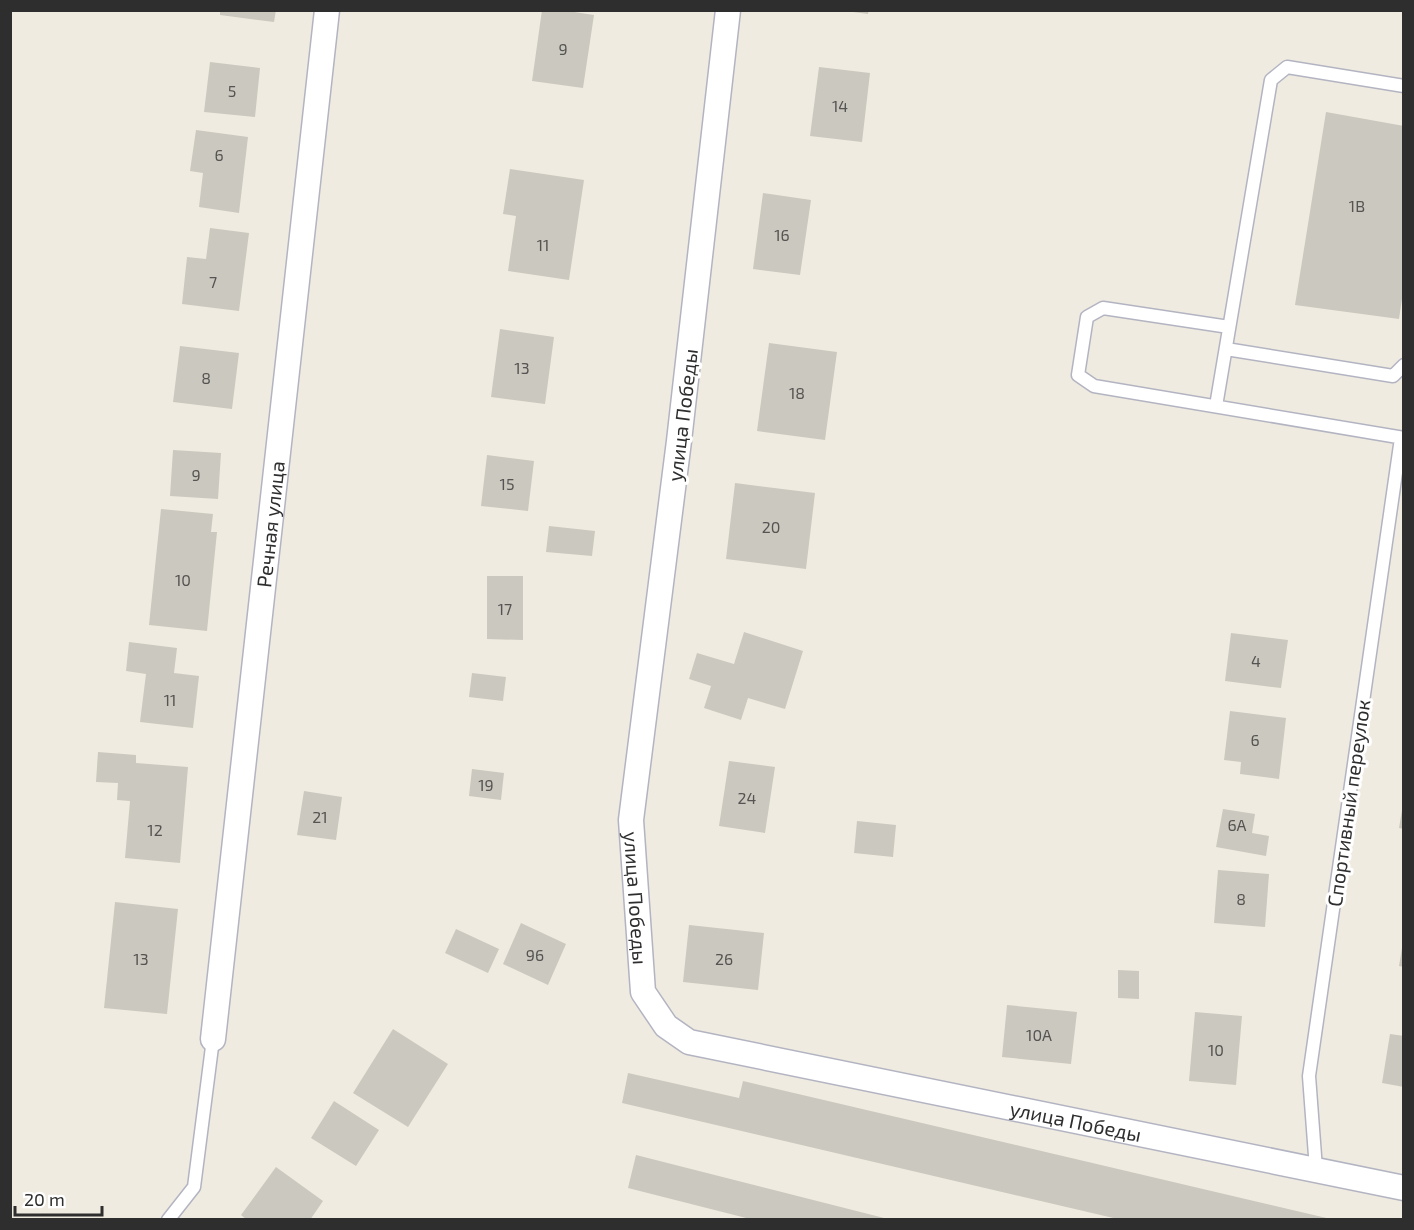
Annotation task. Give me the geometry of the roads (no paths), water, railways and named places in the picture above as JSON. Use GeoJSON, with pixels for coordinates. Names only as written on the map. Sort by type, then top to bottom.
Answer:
{"type":"FeatureCollection","features":[{"type":"Feature","properties":{"kind":"street","name":"Речная улица"},"geometry":{"type":"LineString","coordinates":[[213,1039],[327,10]]}},
{"type":"Feature","properties":{"kind":"street","name":"улица Победы"},"geometry":{"type":"LineString","coordinates":[[729,10],[679,441],[631,820],[643,992],[666,1026],[689,1042],[1404,1188]]}},
{"type":"Feature","properties":{"kind":"lane"},"geometry":{"type":"LineString","coordinates":[[1216,406],[1271,80],[1287,67],[1404,86]]}},
{"type":"Feature","properties":{"kind":"lane"},"geometry":{"type":"LineString","coordinates":[[1229,327],[1103,308],[1087,317],[1078,375],[1094,386],[1402,438]]}},
{"type":"Feature","properties":{"kind":"lane"},"geometry":{"type":"LineString","coordinates":[[1226,349],[1393,376],[1404,365]]}},
{"type":"Feature","properties":{"kind":"lane","name":"Спортивный переулок"},"geometry":{"type":"LineString","coordinates":[[1316,1169],[1309,1076],[1402,438]]}},
{"type":"Feature","properties":{"kind":"lane"},"geometry":{"type":"LineString","coordinates":[[168,1220],[194,1187],[213,1039]]}}]}
